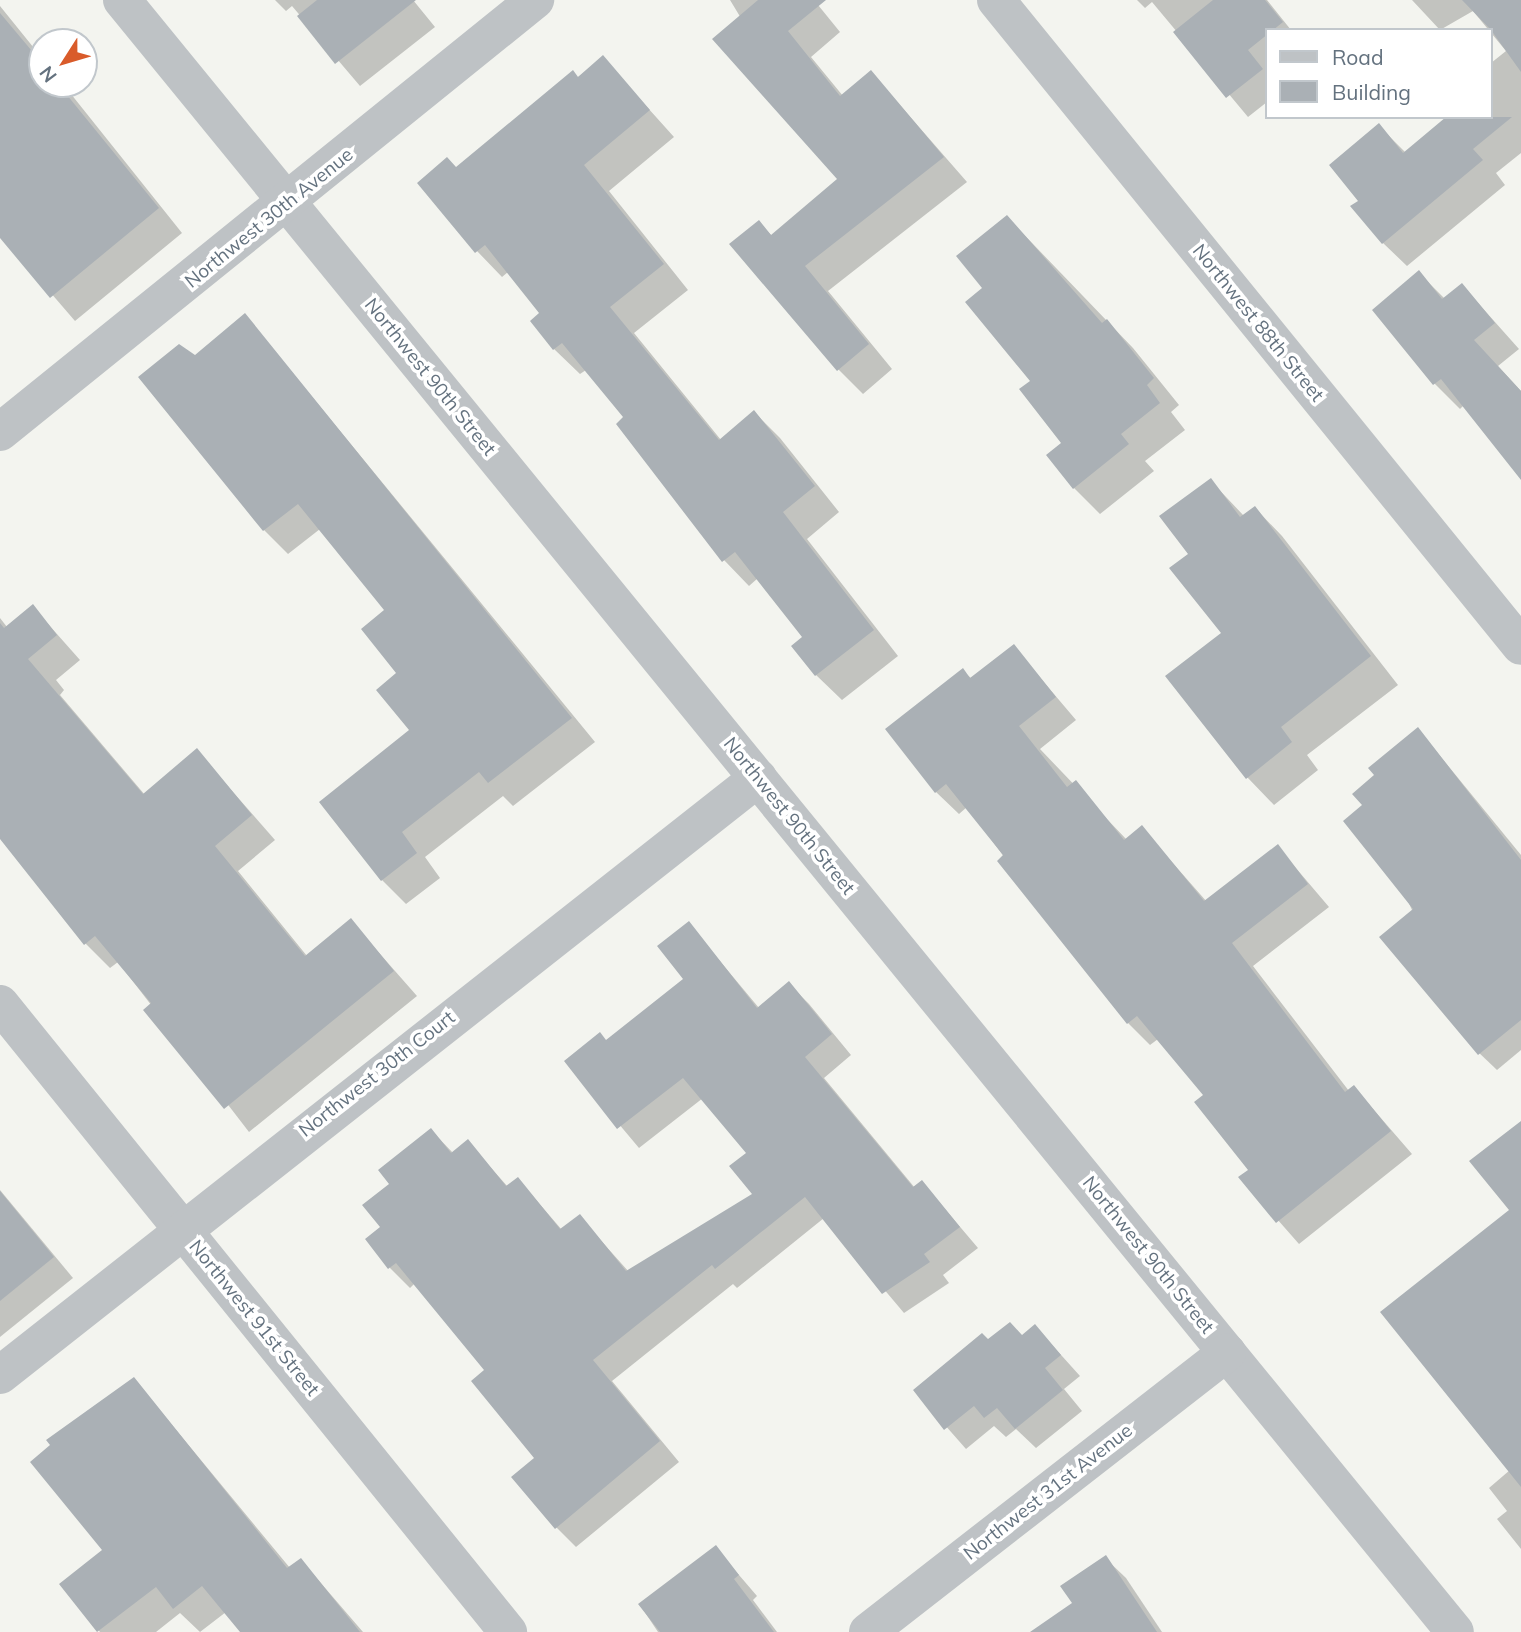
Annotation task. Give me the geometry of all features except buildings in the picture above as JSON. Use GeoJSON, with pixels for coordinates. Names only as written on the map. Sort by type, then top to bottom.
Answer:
{"type":"FeatureCollection","features":[{"type":"Feature","properties":{"kind":"street","name":"Northwest 90th Street"},"geometry":{"type":"LineString","coordinates":[[122,0],[1455,1632]]}},
{"type":"Feature","properties":{"kind":"street","name":"Northwest 30th Avenue"},"geometry":{"type":"LineString","coordinates":[[0,432],[289,204],[535,0]]}},
{"type":"Feature","properties":{"kind":"street","name":"Northwest 88th Street"},"geometry":{"type":"LineString","coordinates":[[996,0],[1521,646]]}},
{"type":"Feature","properties":{"kind":"street","name":"Northwest 30th Court"},"geometry":{"type":"LineString","coordinates":[[0,1375],[180,1227],[758,778]]}},
{"type":"Feature","properties":{"kind":"street","name":"Northwest 91st Street"},"geometry":{"type":"LineString","coordinates":[[0,1004],[508,1632]]}},
{"type":"Feature","properties":{"kind":"street","name":"Northwest 31st Avenue"},"geometry":{"type":"LineString","coordinates":[[868,1632],[1227,1353]]}}]}
